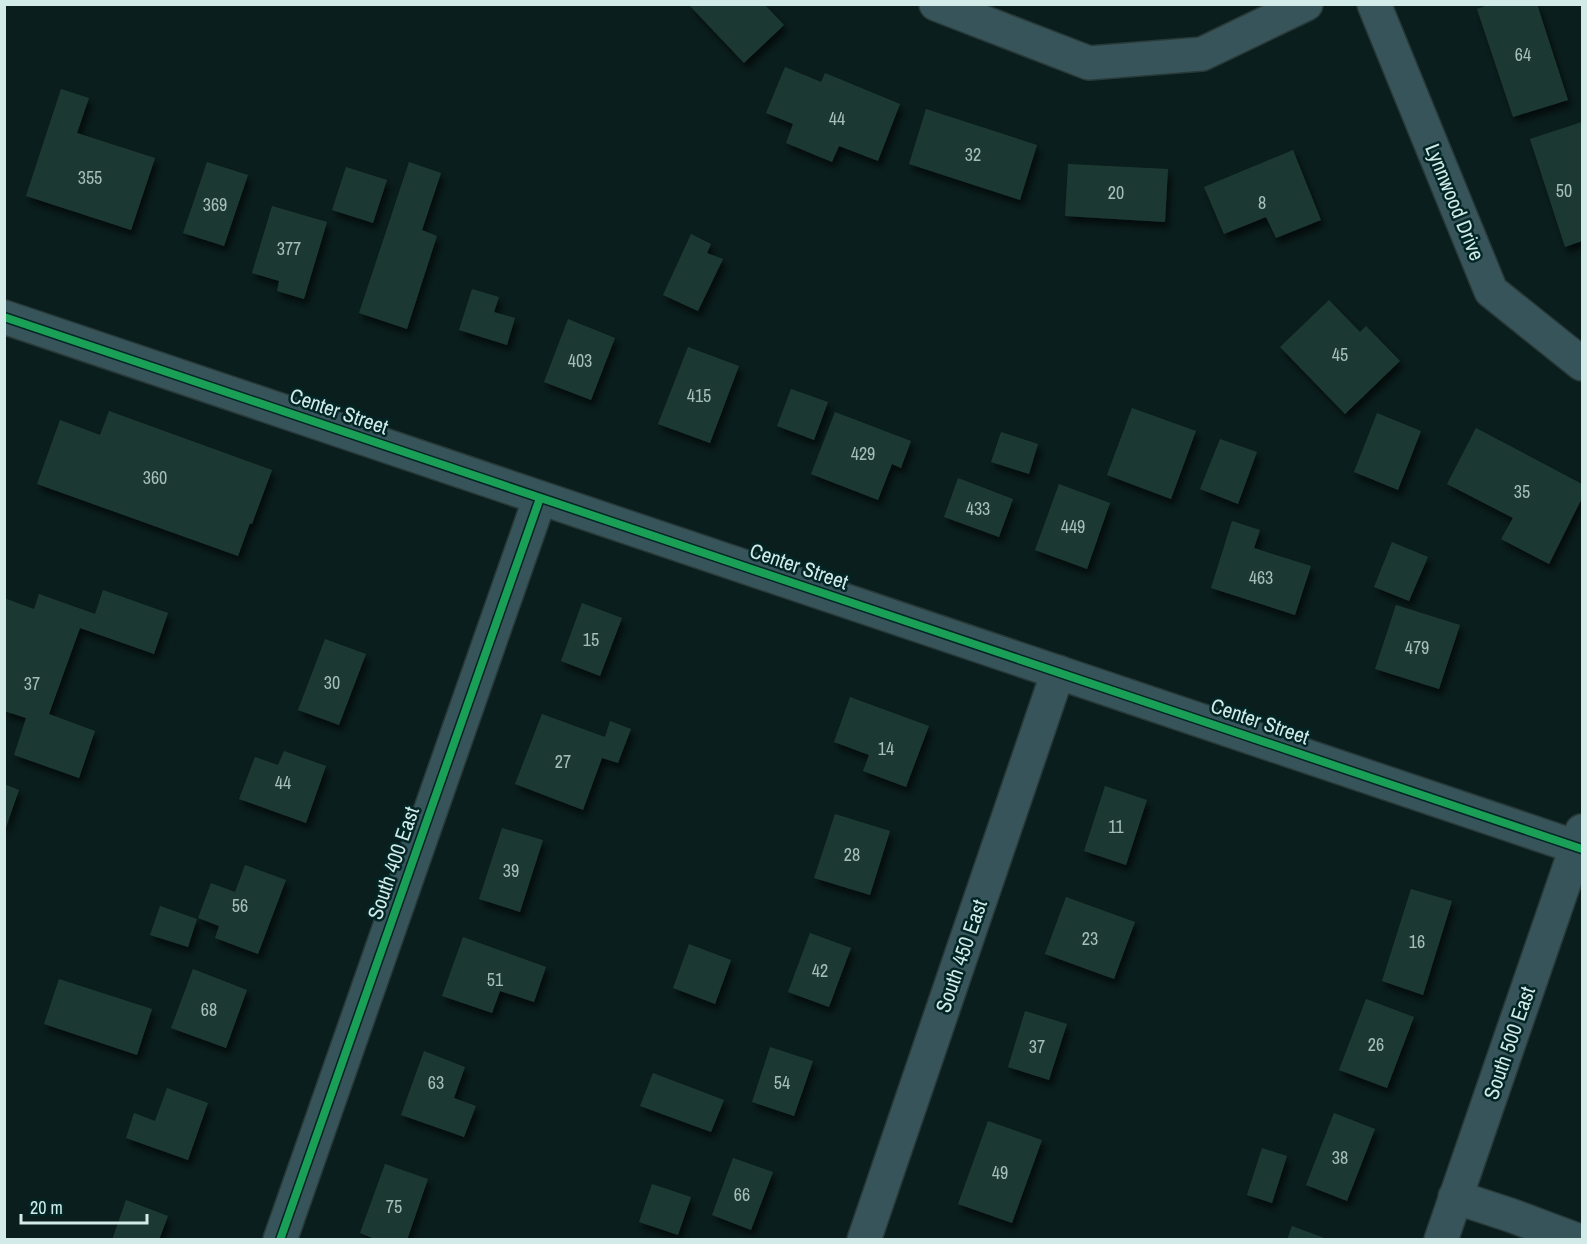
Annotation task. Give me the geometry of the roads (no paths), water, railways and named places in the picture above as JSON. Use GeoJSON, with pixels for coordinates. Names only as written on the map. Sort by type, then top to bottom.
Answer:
{"type":"FeatureCollection","features":[{"type":"Feature","properties":{"kind":"street"},"geometry":{"type":"LineString","coordinates":[[936,4],[1089,63],[1202,54],[1306,4]]}},
{"type":"Feature","properties":{"kind":"street","name":"Lynnwood Drive"},"geometry":{"type":"LineString","coordinates":[[1374,4],[1491,291],[1582,364]]}},
{"type":"Feature","properties":{"kind":"street","name":"Center Street"},"geometry":{"type":"LineString","coordinates":[[4,317],[1058,672],[1581,842]]}},
{"type":"Feature","properties":{"kind":"street","name":"South 400 East"},"geometry":{"type":"LineString","coordinates":[[280,1239],[540,498]]}},
{"type":"Feature","properties":{"kind":"street","name":"South 450 East"},"geometry":{"type":"LineString","coordinates":[[864,1239],[1058,672]]}},
{"type":"Feature","properties":{"kind":"street","name":"South 500 East"},"geometry":{"type":"LineString","coordinates":[[1440,1239],[1581,842]]}},
{"type":"Feature","properties":{"kind":"street"},"geometry":{"type":"LineString","coordinates":[[1455,1197],[1577,1239]]}}]}
